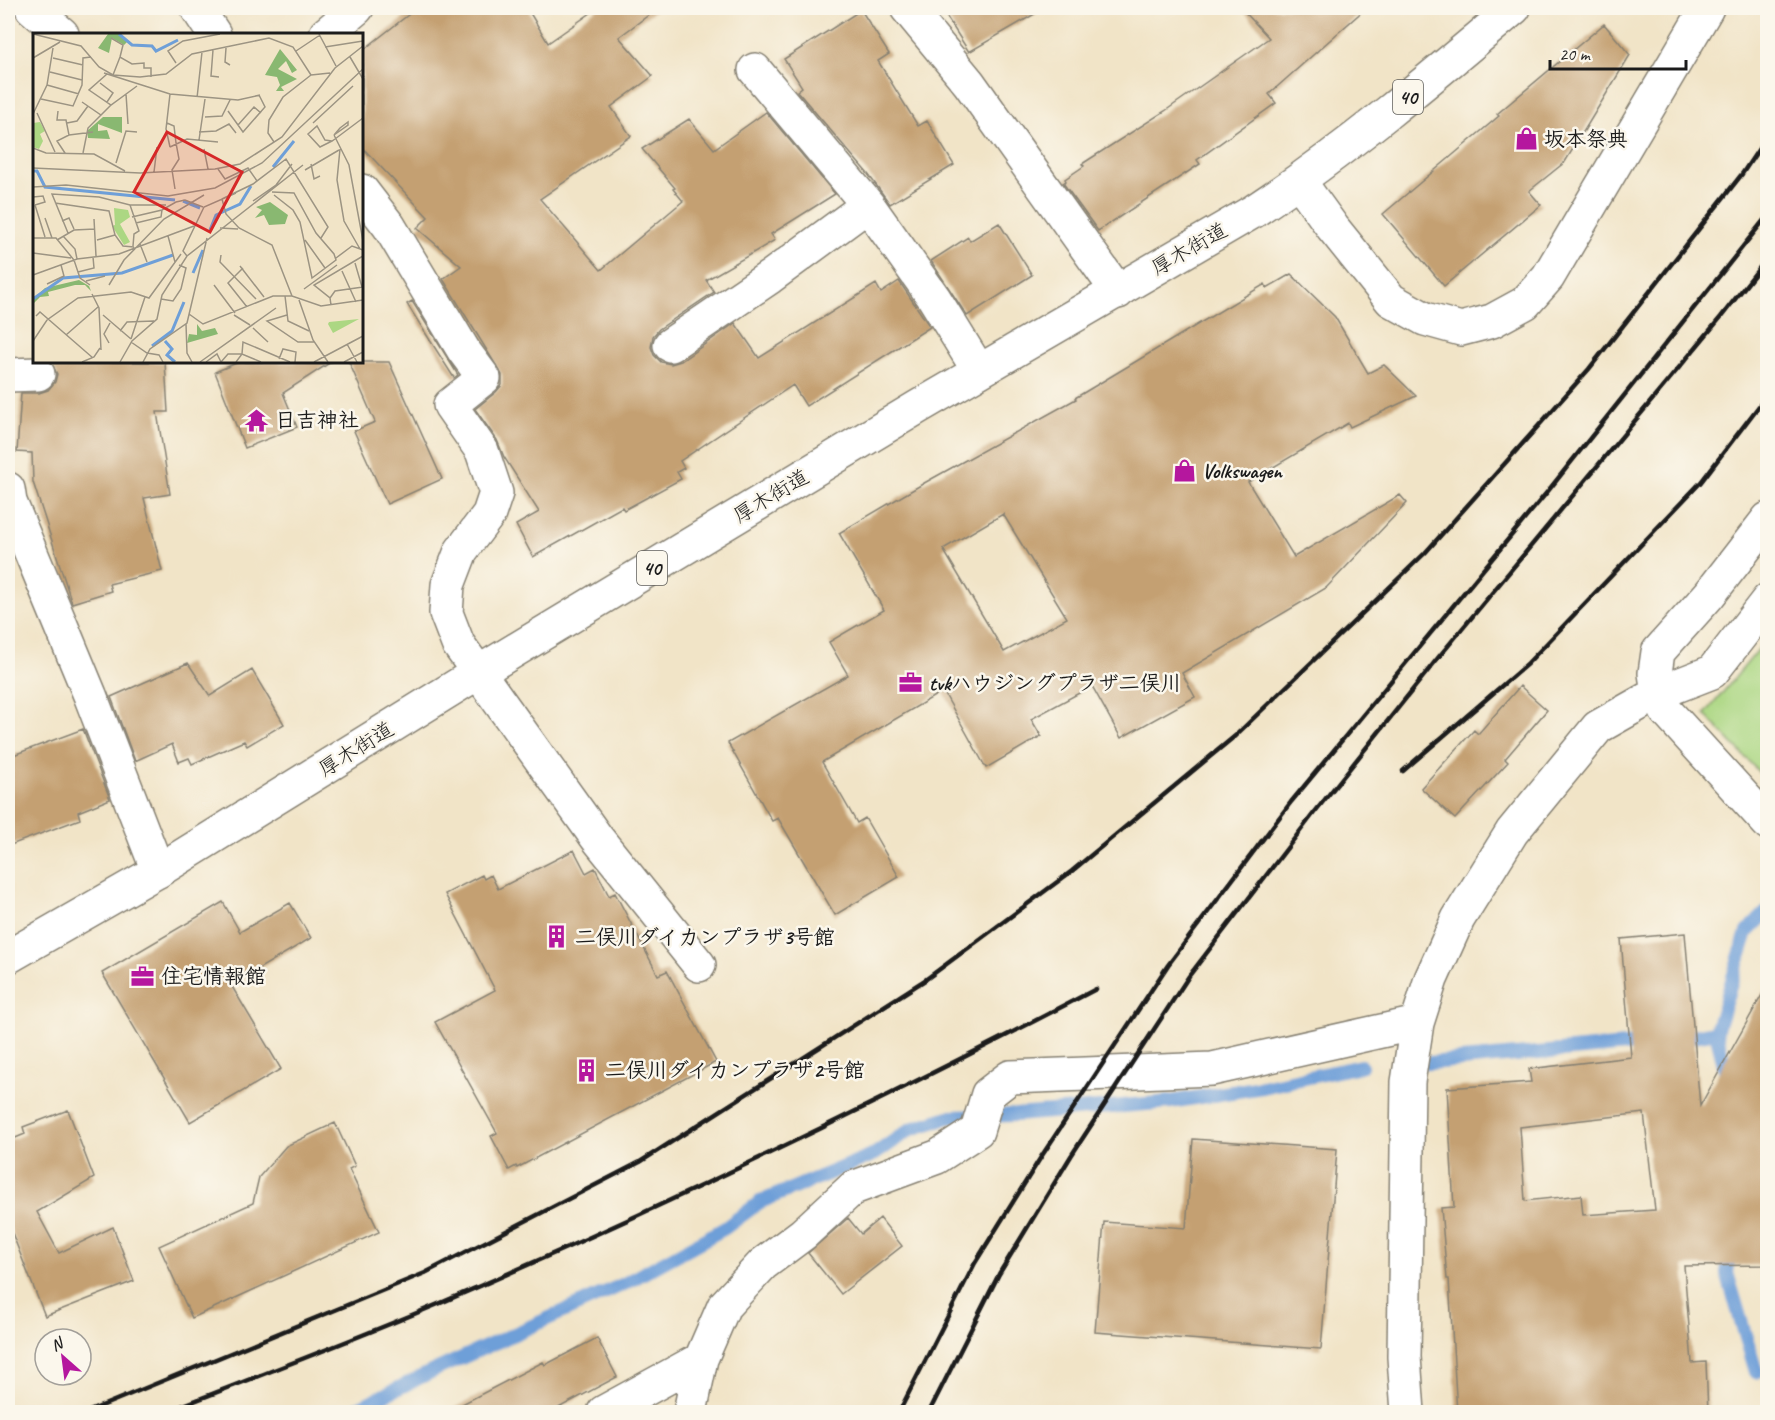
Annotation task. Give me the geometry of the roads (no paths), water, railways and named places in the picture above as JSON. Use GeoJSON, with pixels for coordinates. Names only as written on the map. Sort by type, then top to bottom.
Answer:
{"type":"FeatureCollection","features":[{"type":"Feature","properties":{"kind":"street"},"geometry":{"type":"LineString","coordinates":[[32,8],[61,33]]}},
{"type":"Feature","properties":{"kind":"street"},"geometry":{"type":"LineString","coordinates":[[197,8],[213,33]]}},
{"type":"Feature","properties":{"kind":"street"},"geometry":{"type":"LineString","coordinates":[[327,33],[357,8]]}},
{"type":"Feature","properties":{"kind":"street"},"geometry":{"type":"LineString","coordinates":[[907,8],[969,83],[1118,291]]}},
{"type":"Feature","properties":{"kind":"street","name":"厚木街道"},"geometry":{"type":"LineString","coordinates":[[8,957],[158,871],[479,672],[979,371],[1254,211],[1299,181],[1397,106],[1514,8]]}},
{"type":"Feature","properties":{"kind":"street"},"geometry":{"type":"LineString","coordinates":[[1299,181],[1391,300],[1425,319],[1461,329],[1492,321],[1525,303],[1548,278],[1707,8]]}},
{"type":"Feature","properties":{"kind":"street"},"geometry":{"type":"LineString","coordinates":[[754,70],[868,205],[934,298],[979,371]]}},
{"type":"Feature","properties":{"kind":"street"},"geometry":{"type":"LineString","coordinates":[[363,192],[389,226],[464,351],[484,378],[450,405],[482,451],[496,493],[489,514],[461,551],[448,585],[446,614],[458,644],[597,838],[699,965]]}},
{"type":"Feature","properties":{"kind":"street"},"geometry":{"type":"LineString","coordinates":[[670,345],[770,277],[868,205]]}},
{"type":"Feature","properties":{"kind":"street"},"geometry":{"type":"LineString","coordinates":[[8,489],[19,524],[90,694],[158,871]]}},
{"type":"Feature","properties":{"kind":"street"},"geometry":{"type":"LineString","coordinates":[[1767,519],[1708,595],[1658,652],[1655,673],[1658,693],[1666,711],[1767,823]]}},
{"type":"Feature","properties":{"kind":"street"},"geometry":{"type":"LineString","coordinates":[[1408,1413],[1404,1357],[1408,1082],[1416,1032],[1431,979],[1458,919],[1512,832],[1598,727],[1658,693],[1712,672],[1767,600]]}},
{"type":"Feature","properties":{"kind":"street"},"geometry":{"type":"LineString","coordinates":[[690,1413],[701,1359],[724,1306],[763,1264],[803,1234],[853,1188],[937,1157],[977,1131],[988,1094],[1010,1077],[1212,1069],[1416,1032]]}},
{"type":"Feature","properties":{"kind":"street"},"geometry":{"type":"LineString","coordinates":[[604,1413],[701,1359]]}},
{"type":"Feature","properties":{"kind":"waterway"},"geometry":{"type":"LineString","coordinates":[[1728,1081],[1716,1032],[1747,932],[1768,911]]}},
{"type":"Feature","properties":{"kind":"waterway"},"geometry":{"type":"LineString","coordinates":[[1676,1039],[1716,1032]]}},
{"type":"Feature","properties":{"kind":"waterway"},"geometry":{"type":"LineString","coordinates":[[1429,1063],[1648,1043]]}},
{"type":"Feature","properties":{"kind":"waterway"},"geometry":{"type":"LineString","coordinates":[[350,1412],[433,1371],[624,1284],[725,1228],[760,1202],[875,1154],[911,1129],[949,1117],[1016,1115],[1170,1102],[1262,1087],[1361,1066]]}},
{"type":"Feature","properties":{"kind":"waterway"},"geometry":{"type":"LineString","coordinates":[[1730,1250],[1727,1273],[1756,1372]]}},
{"type":"Feature","properties":{"kind":"railway"},"geometry":{"type":"LineString","coordinates":[[87,1412],[425,1273],[640,1162],[925,980],[1072,871],[1235,736],[1425,553],[1589,369],[1742,174],[1768,135]]}},
{"type":"Feature","properties":{"kind":"railway"},"geometry":{"type":"LineString","coordinates":[[899,1412],[975,1263],[1041,1157],[1168,965],[1291,802],[1548,491],[1768,215]]}},
{"type":"Feature","properties":{"kind":"railway"},"geometry":{"type":"LineString","coordinates":[[929,1412],[999,1274],[1071,1156],[1189,976],[1314,813],[1438,658],[1721,317],[1768,257]]}},
{"type":"Feature","properties":{"kind":"railway"},"geometry":{"type":"LineString","coordinates":[[1403,771],[1527,664],[1701,482],[1768,394]]}},
{"type":"Feature","properties":{"kind":"railway"},"geometry":{"type":"LineString","coordinates":[[166,1412],[408,1316],[608,1229],[854,1112],[1096,989]]}},
{"type":"Feature","properties":{"kind":"place","name":"坂本祭典"},"geometry":{"type":"Point","coordinates":[1526,139]}},
{"type":"Feature","properties":{"kind":"place","name":"日吉神社"},"geometry":{"type":"Point","coordinates":[257,420]}},
{"type":"Feature","properties":{"kind":"place","name":"Volkswagen"},"geometry":{"type":"Point","coordinates":[1184,471]}},
{"type":"Feature","properties":{"kind":"place","name":"tvkハウジングプラザ二俣川"},"geometry":{"type":"Point","coordinates":[911,683]}},
{"type":"Feature","properties":{"kind":"place","name":"二俣川ダイカンプラザ3号館"},"geometry":{"type":"Point","coordinates":[557,937]}},
{"type":"Feature","properties":{"kind":"place","name":"住宅情報館"},"geometry":{"type":"Point","coordinates":[143,976]}},
{"type":"Feature","properties":{"kind":"place","name":"二俣川ダイカンプラザ2号館"},"geometry":{"type":"Point","coordinates":[587,1070]}}]}
